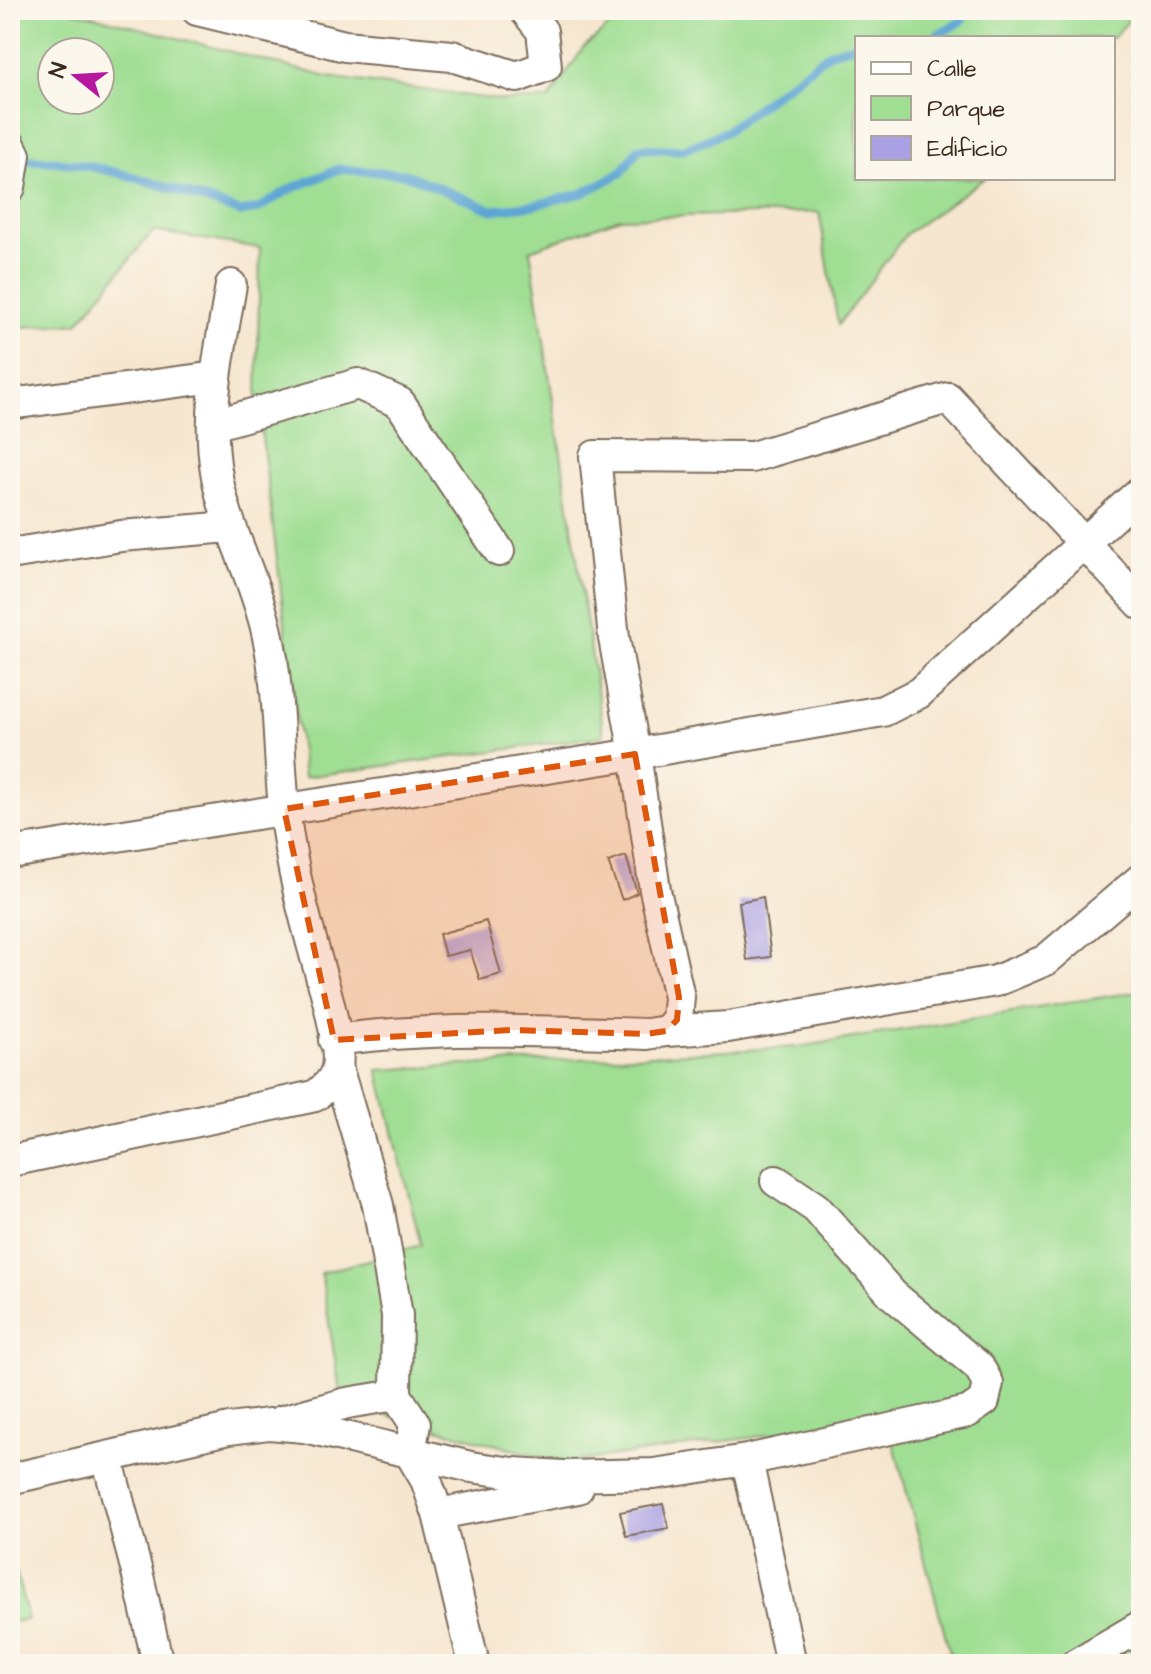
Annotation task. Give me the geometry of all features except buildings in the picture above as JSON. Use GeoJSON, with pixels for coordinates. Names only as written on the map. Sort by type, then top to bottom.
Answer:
{"type":"FeatureCollection","features":[{"type":"Feature","properties":{"kind":"street"},"geometry":{"type":"LineString","coordinates":[[197,10],[345,46],[452,56],[517,77],[546,66],[542,31],[525,10]]}},
{"type":"Feature","properties":{"kind":"street"},"geometry":{"type":"LineString","coordinates":[[10,145],[15,155],[10,187]]}},
{"type":"Feature","properties":{"kind":"street"},"geometry":{"type":"LineString","coordinates":[[231,285],[216,377],[213,425],[216,471],[230,527],[256,591],[268,634],[276,688],[284,809],[297,886],[329,1003],[336,1053],[378,1205],[397,1315],[396,1395],[415,1424],[410,1453],[426,1480],[438,1514],[474,1664]]}},
{"type":"Feature","properties":{"kind":"street"},"geometry":{"type":"LineString","coordinates":[[10,404],[216,377]]}},
{"type":"Feature","properties":{"kind":"street"},"geometry":{"type":"LineString","coordinates":[[213,425],[358,384],[400,403],[499,551]]}},
{"type":"Feature","properties":{"kind":"street"},"geometry":{"type":"LineString","coordinates":[[666,1031],[677,1020],[679,997],[655,890],[614,638],[595,456],[752,457],[948,398],[1141,604]]}},
{"type":"Feature","properties":{"kind":"street"},"geometry":{"type":"LineString","coordinates":[[10,853],[635,754],[883,711],[919,693],[1141,491]]}},
{"type":"Feature","properties":{"kind":"street"},"geometry":{"type":"LineString","coordinates":[[10,554],[121,536],[230,527]]}},
{"type":"Feature","properties":{"kind":"street"},"geometry":{"type":"LineString","coordinates":[[336,1053],[387,1033],[511,1030],[647,1034],[728,1027],[996,981],[1046,960],[1141,879]]}},
{"type":"Feature","properties":{"kind":"street"},"geometry":{"type":"LineString","coordinates":[[10,1161],[315,1096],[330,1084],[336,1053]]}},
{"type":"Feature","properties":{"kind":"street"},"geometry":{"type":"LineString","coordinates":[[438,1514],[747,1460],[968,1412],[984,1401],[988,1383],[979,1367],[893,1295],[816,1208],[776,1181]]}},
{"type":"Feature","properties":{"kind":"street"},"geometry":{"type":"LineString","coordinates":[[10,1479],[229,1429],[269,1424],[347,1403],[396,1395]]}},
{"type":"Feature","properties":{"kind":"street"},"geometry":{"type":"LineString","coordinates":[[269,1424],[304,1427],[410,1453],[514,1473],[564,1476],[654,1474]]}},
{"type":"Feature","properties":{"kind":"street"},"geometry":{"type":"LineString","coordinates":[[107,1457],[158,1664]]}},
{"type":"Feature","properties":{"kind":"street"},"geometry":{"type":"LineString","coordinates":[[747,1460],[791,1664]]}},
{"type":"Feature","properties":{"kind":"street"},"geometry":{"type":"LineString","coordinates":[[1076,1664],[1141,1626]]}},
{"type":"Feature","properties":{"kind":"highlighted area"},"geometry":{"type":"Polygon","coordinates":[[[635,754],[679,997],[677,1020],[666,1031],[647,1034],[511,1030],[334,1040],[284,809],[635,754]]]}},
{"type":"Feature","properties":{"kind":"green space"},"geometry":{"type":"Polygon","coordinates":[[[10,10],[70,10],[328,77],[506,101],[549,99],[584,47],[629,10],[1138,10],[1115,36],[855,36],[855,180],[982,180],[906,234],[838,325],[819,212],[620,218],[530,250],[604,736],[304,777],[257,397],[260,248],[153,231],[78,323],[10,328],[10,10]]]}},
{"type":"Feature","properties":{"kind":"green space"},"geometry":{"type":"Polygon","coordinates":[[[1141,991],[1141,1664],[953,1664],[887,1419],[564,1463],[342,1403],[321,1273],[421,1245],[378,1070],[798,1047],[1141,991]]]}},
{"type":"Feature","properties":{"kind":"green space"},"geometry":{"type":"Polygon","coordinates":[[[10,1548],[28,1619],[10,1623],[10,1548]]]}},
{"type":"Feature","properties":{"kind":"waterway"},"geometry":{"type":"LineString","coordinates":[[935,36],[961,21],[969,10]]}},
{"type":"Feature","properties":{"kind":"waterway"},"geometry":{"type":"LineString","coordinates":[[21,160],[77,164],[105,170],[240,212],[258,209],[288,190],[339,169],[405,174],[492,210],[534,205],[583,193],[621,173],[639,148],[683,150],[725,132],[831,52],[855,46]]}}]}
